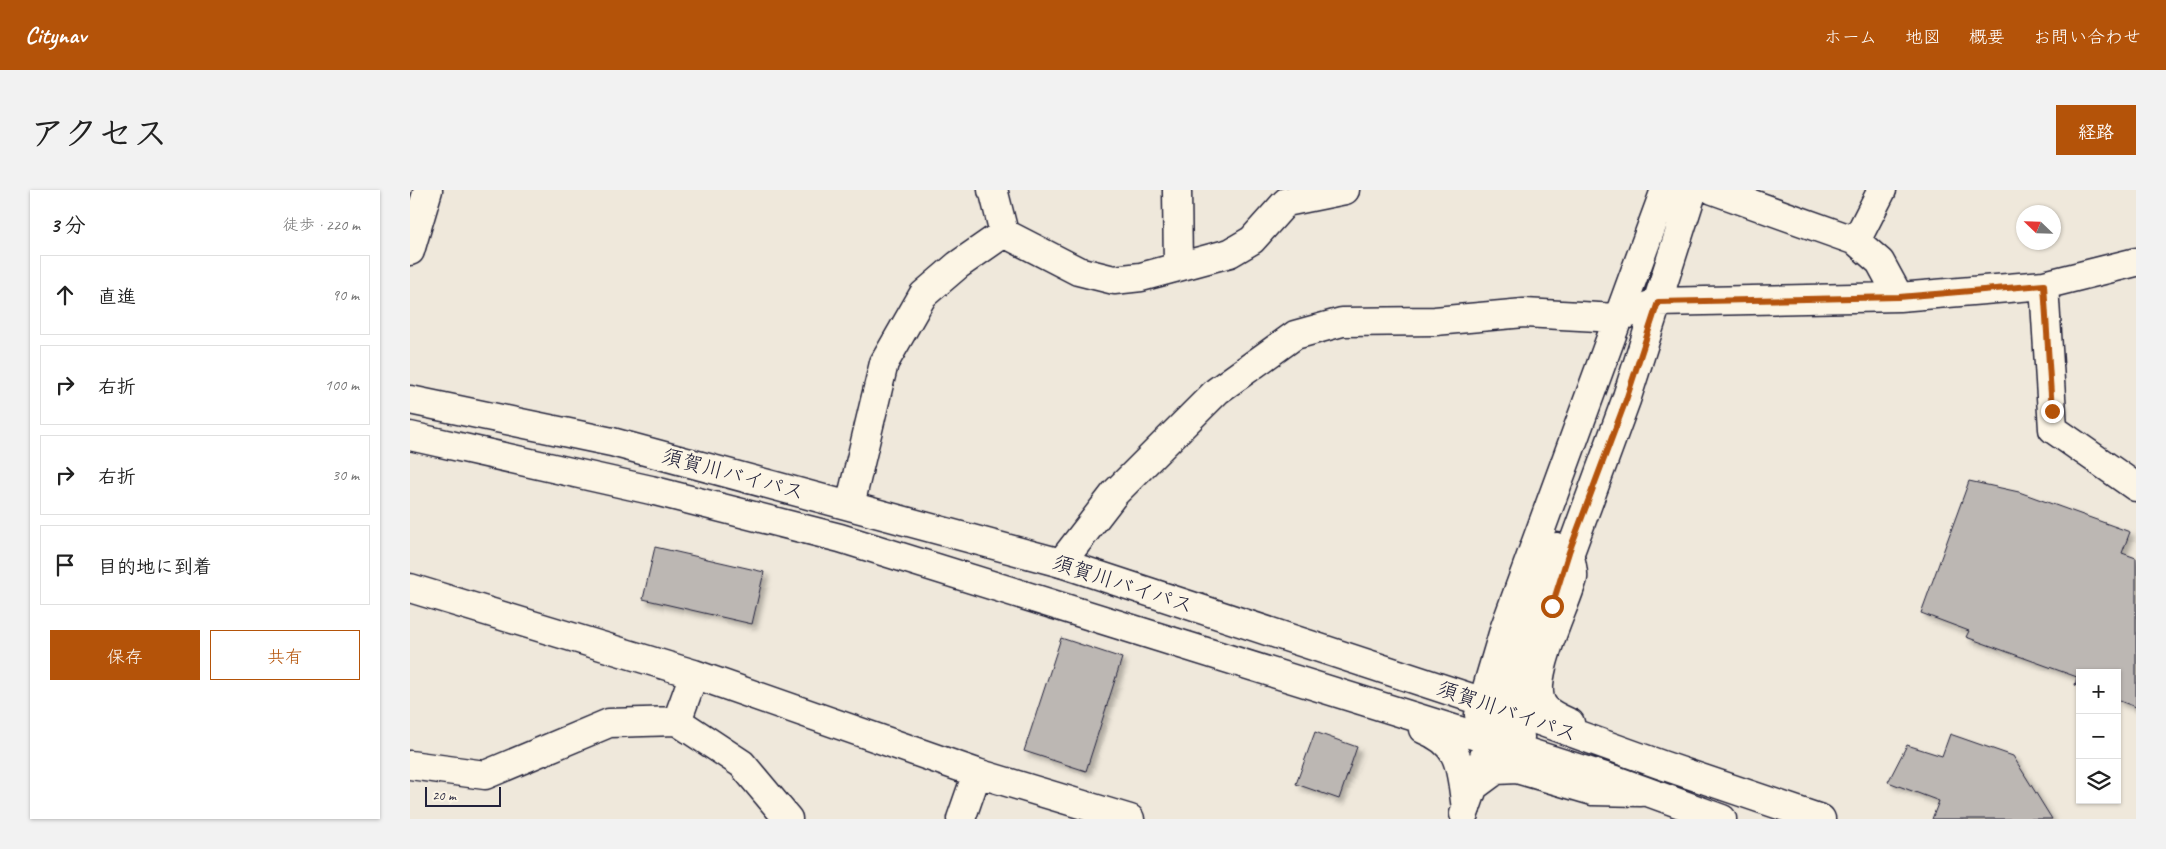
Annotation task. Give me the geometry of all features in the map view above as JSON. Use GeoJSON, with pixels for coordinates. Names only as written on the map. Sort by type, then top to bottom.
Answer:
{"type":"FeatureCollection","features":[{"type":"Feature","properties":{"kind":"main road"},"geometry":{"type":"LineString","coordinates":[[410,251],[428,190]]}},
{"type":"Feature","properties":{"kind":"main road"},"geometry":{"type":"LineString","coordinates":[[992,190],[1004,233],[1078,271],[1114,280],[1141,277],[1230,253],[1252,240],[1286,202],[1345,190]]}},
{"type":"Feature","properties":{"kind":"main road"},"geometry":{"type":"LineString","coordinates":[[1177,190],[1178,267]]}},
{"type":"Feature","properties":{"kind":"main road"},"geometry":{"type":"LineString","coordinates":[[1371,666],[1422,674],[1449,684],[1469,687],[1481,678],[1505,627],[1665,190]]}},
{"type":"Feature","properties":{"kind":"main road"},"geometry":{"type":"LineString","coordinates":[[1496,721],[1569,552],[1626,400],[1693,190]]}},
{"type":"Feature","properties":{"kind":"main road"},"geometry":{"type":"LineString","coordinates":[[1713,190],[1856,241],[1880,262],[1899,297]]}},
{"type":"Feature","properties":{"kind":"main road"},"geometry":{"type":"LineString","coordinates":[[1856,241],[1882,190]]}},
{"type":"Feature","properties":{"kind":"main road"},"geometry":{"type":"LineString","coordinates":[[850,505],[884,363],[922,295],[958,265],[1004,233]]}},
{"type":"Feature","properties":{"kind":"main road"},"geometry":{"type":"LineString","coordinates":[[1061,563],[1115,493],[1217,391],[1296,335],[1342,322],[1436,321],[1524,313],[1617,318],[1658,302],[1899,297],[2044,285],[2136,262]]}},
{"type":"Feature","properties":{"kind":"main road"},"geometry":{"type":"LineString","coordinates":[[2044,285],[2053,429],[2136,487]]}},
{"type":"Feature","properties":{"kind":"main road"},"geometry":{"type":"LineString","coordinates":[[1467,805],[1620,370],[1658,302]]}},
{"type":"Feature","properties":{"kind":"main road","name":"須賀川バイパス"},"geometry":{"type":"LineString","coordinates":[[410,400],[612,442],[1061,563],[1371,666],[1496,721],[1648,792],[1722,819]]}},
{"type":"Feature","properties":{"kind":"main road","name":"須賀川バイパス"},"geometry":{"type":"LineString","coordinates":[[410,436],[651,490],[840,538],[1341,694],[1496,721],[1659,764],[1821,819]]}},
{"type":"Feature","properties":{"kind":"main road"},"geometry":{"type":"LineString","coordinates":[[1569,552],[1573,576],[1541,667],[1539,692],[1543,707],[1557,718],[1659,764]]}},
{"type":"Feature","properties":{"kind":"main road"},"geometry":{"type":"LineString","coordinates":[[410,588],[694,674],[977,773],[1130,819]]}},
{"type":"Feature","properties":{"kind":"main road"},"geometry":{"type":"LineString","coordinates":[[1496,721],[1505,627]]}},
{"type":"Feature","properties":{"kind":"main road"},"geometry":{"type":"LineString","coordinates":[[677,721],[694,674]]}},
{"type":"Feature","properties":{"kind":"main road"},"geometry":{"type":"LineString","coordinates":[[1341,694],[1438,735],[1452,747],[1460,766],[1467,805]]}},
{"type":"Feature","properties":{"kind":"main road"},"geometry":{"type":"LineString","coordinates":[[410,765],[485,775],[609,722],[677,721],[742,764],[788,819]]}},
{"type":"Feature","properties":{"kind":"main road"},"geometry":{"type":"LineString","coordinates":[[1467,805],[1496,770],[1517,769],[1593,791],[1648,792]]}},
{"type":"Feature","properties":{"kind":"main road"},"geometry":{"type":"LineString","coordinates":[[961,819],[977,773]]}},
{"type":"Feature","properties":{"kind":"building"},"geometry":{"type":"Polygon","coordinates":[[[1969,481],[2019,492],[2130,532],[2122,553],[2136,558],[2136,707],[2121,701],[2121,669],[2076,669],[2076,677],[1966,637],[1969,631],[1921,613],[1969,481]]]}},
{"type":"Feature","properties":{"kind":"building"},"geometry":{"type":"Polygon","coordinates":[[[655,547],[764,572],[752,624],[643,599],[655,547]]]}},
{"type":"Feature","properties":{"kind":"building"},"geometry":{"type":"Polygon","coordinates":[[[1061,638],[1122,658],[1086,771],[1024,751],[1061,638]]]}},
{"type":"Feature","properties":{"kind":"building"},"geometry":{"type":"Polygon","coordinates":[[[1315,732],[1357,747],[1339,799],[1296,784],[1315,732]]]}},
{"type":"Feature","properties":{"kind":"building"},"geometry":{"type":"Polygon","coordinates":[[[1950,734],[2013,756],[2052,819],[1932,819],[1939,801],[1888,782],[1907,745],[1942,756],[1950,734]]]}},
{"type":"Feature","properties":{"kind":"route"},"geometry":{"type":"LineString","coordinates":[[1552,606],[1569,552],[1626,400],[1658,302],[1899,297],[2044,285],[2052,411]]}}]}
